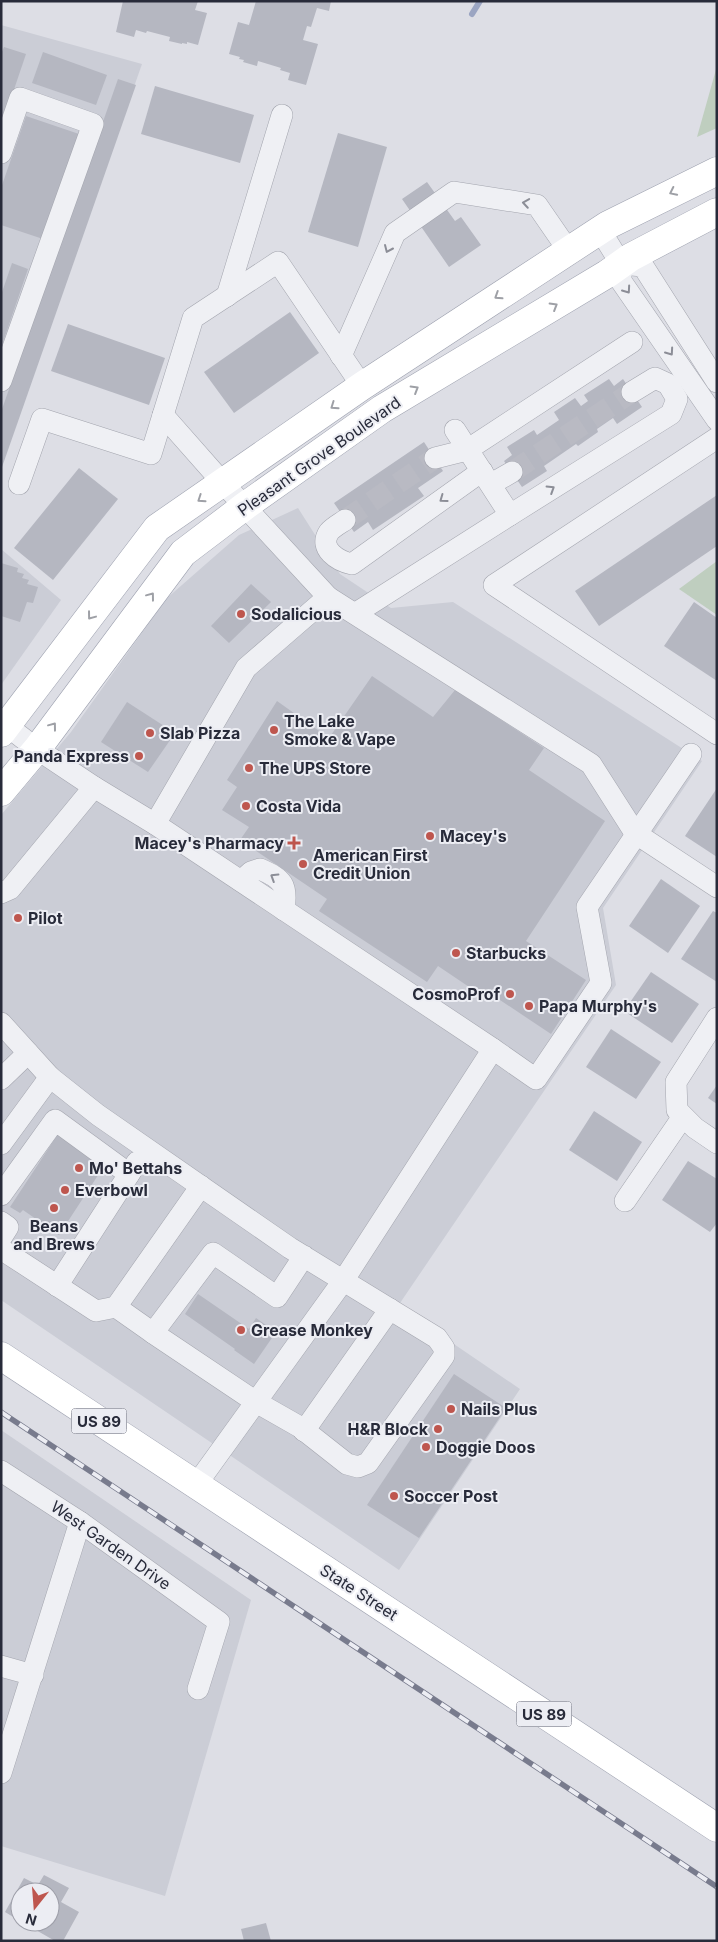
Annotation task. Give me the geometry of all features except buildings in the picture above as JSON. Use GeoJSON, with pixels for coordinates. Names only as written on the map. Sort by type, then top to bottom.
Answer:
{"type":"FeatureCollection","features":[{"type":"Feature","properties":{"kind":"main road","name":"Pleasant Grove Boulevard"},"geometry":{"type":"LineString","coordinates":[[4,730],[157,528],[362,386],[568,250],[608,225],[717,171]]}},
{"type":"Feature","properties":{"kind":"main road","name":"Pleasant Grove Boulevard"},"geometry":{"type":"LineString","coordinates":[[1,792],[37,749],[184,553],[245,506],[382,409],[621,264],[717,212]]}},
{"type":"Feature","properties":{"kind":"main road","name":"State Street"},"geometry":{"type":"LineString","coordinates":[[1,1356],[717,1828]]}},
{"type":"Feature","properties":{"kind":"street"},"geometry":{"type":"LineString","coordinates":[[1,152],[20,98],[93,124],[1,381]]}},
{"type":"Feature","properties":{"kind":"street"},"geometry":{"type":"LineString","coordinates":[[227,296],[282,115]]}},
{"type":"Feature","properties":{"kind":"street"},"geometry":{"type":"LineString","coordinates":[[341,356],[395,233],[454,192],[537,205],[568,250]]}},
{"type":"Feature","properties":{"kind":"street"},"geometry":{"type":"LineString","coordinates":[[600,230],[621,264],[621,281],[717,420]]}},
{"type":"Feature","properties":{"kind":"street"},"geometry":{"type":"LineString","coordinates":[[20,484],[42,419],[151,454],[193,318],[278,262],[362,386]]}},
{"type":"Feature","properties":{"kind":"street"},"geometry":{"type":"LineString","coordinates":[[621,264],[643,266],[717,382]]}},
{"type":"Feature","properties":{"kind":"street"},"geometry":{"type":"LineString","coordinates":[[642,312],[664,300]]}},
{"type":"Feature","properties":{"kind":"street"},"geometry":{"type":"LineString","coordinates":[[435,458],[468,450],[632,342]]}},
{"type":"Feature","properties":{"kind":"street"},"geometry":{"type":"LineString","coordinates":[[356,613],[671,414],[677,399],[668,384],[655,378],[632,392]]}},
{"type":"Feature","properties":{"kind":"street"},"geometry":{"type":"LineString","coordinates":[[163,415],[328,596],[591,764],[641,837],[717,886]]}},
{"type":"Feature","properties":{"kind":"street"},"geometry":{"type":"LineString","coordinates":[[455,430],[510,515]]}},
{"type":"Feature","properties":{"kind":"street"},"geometry":{"type":"LineString","coordinates":[[717,438],[494,585],[717,734]]}},
{"type":"Feature","properties":{"kind":"street"},"geometry":{"type":"LineString","coordinates":[[346,520],[330,531],[326,542],[328,550],[340,562],[352,564],[486,478],[512,472]]}},
{"type":"Feature","properties":{"kind":"street"},"geometry":{"type":"LineString","coordinates":[[155,824],[246,668],[328,596]]}},
{"type":"Feature","properties":{"kind":"street"},"geometry":{"type":"LineString","coordinates":[[4,730],[155,824],[536,1079],[601,983],[587,907],[641,837],[690,754]]}},
{"type":"Feature","properties":{"kind":"street"},"geometry":{"type":"LineString","coordinates":[[1,893],[10,889],[94,787]]}},
{"type":"Feature","properties":{"kind":"street"},"geometry":{"type":"LineString","coordinates":[[625,1202],[680,1114],[676,1082],[717,1018]]}},
{"type":"Feature","properties":{"kind":"street"},"geometry":{"type":"LineString","coordinates":[[1,1023],[50,1077],[98,1115],[304,1256],[438,1338],[444,1348],[444,1356],[368,1463],[358,1467],[347,1464],[304,1431],[256,1402],[116,1307]]}},
{"type":"Feature","properties":{"kind":"street"},"geometry":{"type":"LineString","coordinates":[[196,1486],[343,1281],[493,1049]]}},
{"type":"Feature","properties":{"kind":"street"},"geometry":{"type":"LineString","coordinates":[[1,1079],[28,1053]]}},
{"type":"Feature","properties":{"kind":"street"},"geometry":{"type":"LineString","coordinates":[[1,1144],[50,1077]]}},
{"type":"Feature","properties":{"kind":"street"},"geometry":{"type":"LineString","coordinates":[[680,1114],[717,1143]]}},
{"type":"Feature","properties":{"kind":"street"},"geometry":{"type":"LineString","coordinates":[[1,1194],[55,1120],[129,1174]]}},
{"type":"Feature","properties":{"kind":"street"},"geometry":{"type":"LineString","coordinates":[[57,1286],[146,1148]]}},
{"type":"Feature","properties":{"kind":"street"},"geometry":{"type":"LineString","coordinates":[[1,1249],[96,1311],[116,1307],[201,1186]]}},
{"type":"Feature","properties":{"kind":"street"},"geometry":{"type":"LineString","coordinates":[[1,1222],[8,1227],[1,1238]]}},
{"type":"Feature","properties":{"kind":"street"},"geometry":{"type":"LineString","coordinates":[[153,1333],[212,1252],[276,1297],[304,1256]]}},
{"type":"Feature","properties":{"kind":"street"},"geometry":{"type":"LineString","coordinates":[[304,1431],[390,1309]]}},
{"type":"Feature","properties":{"kind":"street","name":"West Garden Drive"},"geometry":{"type":"LineString","coordinates":[[1,1471],[80,1522],[219,1622],[198,1689]]}},
{"type":"Feature","properties":{"kind":"street"},"geometry":{"type":"LineString","coordinates":[[1,1773],[80,1522]]}},
{"type":"Feature","properties":{"kind":"street"},"geometry":{"type":"LineString","coordinates":[[1,1666],[33,1675]]}},
{"type":"Feature","properties":{"kind":"shaded area"},"geometry":{"type":"Polygon","coordinates":[[[1,25],[142,64],[1,465],[1,25]]]}},
{"type":"Feature","properties":{"kind":"shaded area"},"geometry":{"type":"Polygon","coordinates":[[[298,508],[340,574],[391,608],[453,602],[702,761],[603,908],[616,985],[398,1306],[520,1389],[399,1570],[1,1300],[1,815],[71,732],[166,599],[239,535],[298,508]]]}},
{"type":"Feature","properties":{"kind":"shaded area"},"geometry":{"type":"Polygon","coordinates":[[[1,549],[61,600],[1,685],[1,549]]]}},
{"type":"Feature","properties":{"kind":"shaded area"},"geometry":{"type":"Polygon","coordinates":[[[1,1430],[251,1600],[165,1896],[1,1846],[1,1430]]]}},
{"type":"Feature","properties":{"kind":"green space"},"geometry":{"type":"Polygon","coordinates":[[[717,66],[717,128],[697,137],[717,66]]]}},
{"type":"Feature","properties":{"kind":"green space"},"geometry":{"type":"Polygon","coordinates":[[[717,561],[717,615],[679,589],[717,561]]]}},
{"type":"Feature","properties":{"kind":"waterway"},"geometry":{"type":"LineString","coordinates":[[472,14],[480,1]]}},
{"type":"Feature","properties":{"kind":"tunnel"},"geometry":{"type":"LineString","coordinates":[[512,472],[632,392]]}},
{"type":"Feature","properties":{"kind":"tunnel"},"geometry":{"type":"LineString","coordinates":[[345,520],[435,458]]}},
{"type":"Feature","properties":{"kind":"railway"},"geometry":{"type":"LineString","coordinates":[[1,1412],[717,1887]]}},
{"type":"Feature","properties":{"kind":"place","name":"Sodalicious"},"geometry":{"type":"Point","coordinates":[241,614]}},
{"type":"Feature","properties":{"kind":"place","name":"The Lake Smoke & Vape"},"geometry":{"type":"Point","coordinates":[274,730]}},
{"type":"Feature","properties":{"kind":"place","name":"Slab Pizza"},"geometry":{"type":"Point","coordinates":[150,733]}},
{"type":"Feature","properties":{"kind":"place","name":"Panda Express"},"geometry":{"type":"Point","coordinates":[139,756]}},
{"type":"Feature","properties":{"kind":"place","name":"The UPS Store"},"geometry":{"type":"Point","coordinates":[249,768]}},
{"type":"Feature","properties":{"kind":"place","name":"Costa Vida"},"geometry":{"type":"Point","coordinates":[246,806]}},
{"type":"Feature","properties":{"kind":"place","name":"Macey's"},"geometry":{"type":"Point","coordinates":[430,836]}},
{"type":"Feature","properties":{"kind":"place","name":"Macey's Pharmacy"},"geometry":{"type":"Point","coordinates":[294,843]}},
{"type":"Feature","properties":{"kind":"place","name":"American First Credit Union"},"geometry":{"type":"Point","coordinates":[303,864]}},
{"type":"Feature","properties":{"kind":"place","name":"Pilot"},"geometry":{"type":"Point","coordinates":[18,918]}},
{"type":"Feature","properties":{"kind":"place","name":"Starbucks"},"geometry":{"type":"Point","coordinates":[456,953]}},
{"type":"Feature","properties":{"kind":"place","name":"CosmoProf"},"geometry":{"type":"Point","coordinates":[510,994]}},
{"type":"Feature","properties":{"kind":"place","name":"Papa Murphy's"},"geometry":{"type":"Point","coordinates":[529,1006]}},
{"type":"Feature","properties":{"kind":"place","name":"Mo' Bettahs"},"geometry":{"type":"Point","coordinates":[79,1168]}},
{"type":"Feature","properties":{"kind":"place","name":"Everbowl"},"geometry":{"type":"Point","coordinates":[65,1190]}},
{"type":"Feature","properties":{"kind":"place","name":"Beans and Brews"},"geometry":{"type":"Point","coordinates":[54,1208]}},
{"type":"Feature","properties":{"kind":"place","name":"Grease Monkey"},"geometry":{"type":"Point","coordinates":[241,1330]}},
{"type":"Feature","properties":{"kind":"place","name":"Nails Plus"},"geometry":{"type":"Point","coordinates":[451,1409]}},
{"type":"Feature","properties":{"kind":"place","name":"H&R Block"},"geometry":{"type":"Point","coordinates":[438,1429]}},
{"type":"Feature","properties":{"kind":"place","name":"Doggie Doos"},"geometry":{"type":"Point","coordinates":[426,1447]}},
{"type":"Feature","properties":{"kind":"place","name":"Soccer Post"},"geometry":{"type":"Point","coordinates":[394,1496]}}]}
